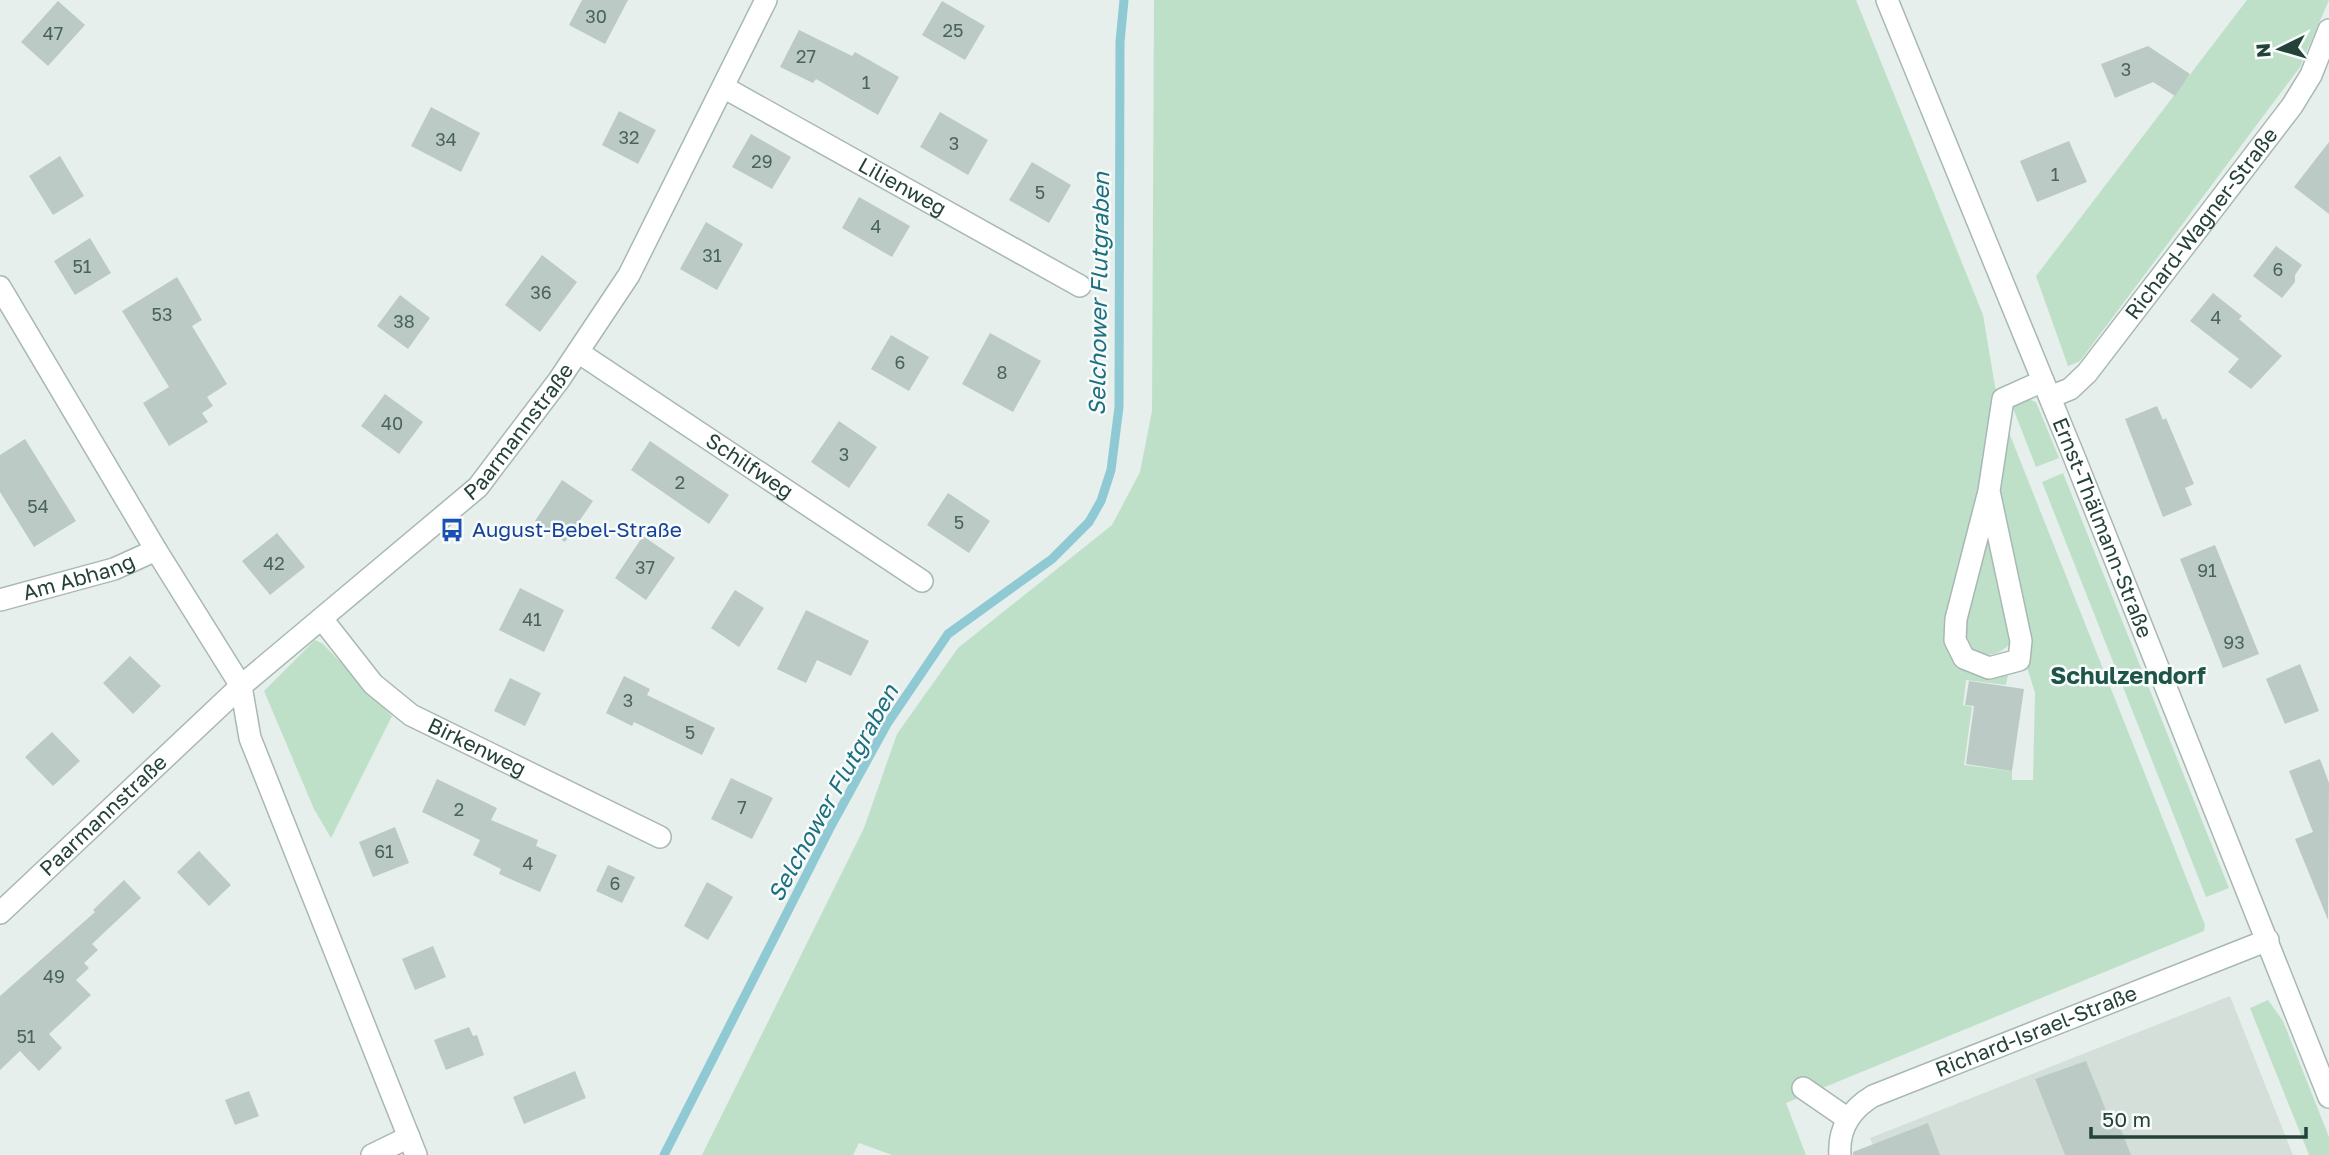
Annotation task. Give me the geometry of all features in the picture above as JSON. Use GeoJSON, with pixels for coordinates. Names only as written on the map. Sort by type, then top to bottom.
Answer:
{"type":"FeatureCollection","features":[{"type":"Feature","properties":{"kind":"street","name":"Paarmannstraße"},"geometry":{"type":"LineString","coordinates":[[0,913],[241,686],[478,487],[578,352],[629,275],[725,88],[766,0]]}},
{"type":"Feature","properties":{"kind":"street","name":"Ernst-Thälmann-Straße"},"geometry":{"type":"LineString","coordinates":[[1887,0],[2046,389],[2329,1097]]}},
{"type":"Feature","properties":{"kind":"street","name":"Richard-Wagner-Straße"},"geometry":{"type":"LineString","coordinates":[[1989,491],[2003,399],[2046,389],[2070,389],[2087,373],[2292,106],[2320,80],[2329,30]]}},
{"type":"Feature","properties":{"kind":"street","name":"Lilienweg"},"geometry":{"type":"LineString","coordinates":[[725,88],[1080,286]]}},
{"type":"Feature","properties":{"kind":"street"},"geometry":{"type":"LineString","coordinates":[[0,287],[156,550],[241,686],[250,738],[413,1146],[372,1155]]}},
{"type":"Feature","properties":{"kind":"street","name":"Schilfweg"},"geometry":{"type":"LineString","coordinates":[[578,352],[922,581]]}},
{"type":"Feature","properties":{"kind":"street"},"geometry":{"type":"LineString","coordinates":[[1989,491],[2021,642],[2019,660],[1989,668],[1964,658],[1955,640],[1964,578],[1989,491]]}},
{"type":"Feature","properties":{"kind":"street","name":"Am Abhang"},"geometry":{"type":"LineString","coordinates":[[0,600],[114,569],[156,550]]}},
{"type":"Feature","properties":{"kind":"street","name":"Birkenweg"},"geometry":{"type":"LineString","coordinates":[[322,619],[373,684],[411,715],[660,837]]}},
{"type":"Feature","properties":{"kind":"street","name":"Richard-Israel-Straße"},"geometry":{"type":"LineString","coordinates":[[1848,1119],[1859,1105],[1873,1096],[2267,940]]}},
{"type":"Feature","properties":{"kind":"street"},"geometry":{"type":"LineString","coordinates":[[1803,1088],[1848,1119],[1844,1125],[1840,1155]]}},
{"type":"Feature","properties":{"kind":"shaded area"},"geometry":{"type":"Polygon","coordinates":[[[2230,996],[2293,1155],[1877,1155],[1870,1138],[2230,996]]]}},
{"type":"Feature","properties":{"kind":"green space"},"geometry":{"type":"Polygon","coordinates":[[[1154,0],[1856,0],[1983,315],[1997,398],[1995,426],[1953,588],[1946,648],[1954,658],[2009,670],[2006,685],[1966,680],[1963,705],[1972,707],[1964,765],[2012,771],[2012,780],[2033,780],[2035,693],[2026,664],[1999,483],[2006,425],[2205,925],[2204,931],[1786,1103],[1806,1155],[892,1155],[859,1143],[853,1155],[702,1155],[864,828],[897,734],[958,648],[1112,525],[1140,472],[1152,411],[1154,0]]]}},
{"type":"Feature","properties":{"kind":"green space"},"geometry":{"type":"Polygon","coordinates":[[[2247,0],[2329,0],[2300,67],[2080,361],[2068,366],[2036,276],[2247,0]]]}},
{"type":"Feature","properties":{"kind":"green space"},"geometry":{"type":"Polygon","coordinates":[[[2026,398],[2036,402],[2059,458],[2036,467],[2011,403],[2026,398]]]}},
{"type":"Feature","properties":{"kind":"green space"},"geometry":{"type":"Polygon","coordinates":[[[2063,473],[2229,888],[2206,897],[2042,482],[2063,473]]]}},
{"type":"Feature","properties":{"kind":"green space"},"geometry":{"type":"Polygon","coordinates":[[[1983,532],[1991,534],[2012,642],[2002,651],[1985,655],[1967,651],[1962,609],[1983,532]]]}},
{"type":"Feature","properties":{"kind":"green space"},"geometry":{"type":"Polygon","coordinates":[[[315,640],[323,644],[392,716],[331,838],[314,809],[264,691],[315,640]]]}},
{"type":"Feature","properties":{"kind":"green space"},"geometry":{"type":"Polygon","coordinates":[[[2268,1000],[2283,1021],[2329,1137],[2329,1155],[2309,1155],[2250,1008],[2268,1000]]]}},
{"type":"Feature","properties":{"kind":"building"},"geometry":{"type":"Polygon","coordinates":[[[582,0],[628,0],[605,44],[569,25],[582,0]]]}},
{"type":"Feature","properties":{"kind":"building"},"geometry":{"type":"Polygon","coordinates":[[[58,1],[85,25],[48,66],[21,42],[58,1]]]}},
{"type":"Feature","properties":{"kind":"building"},"geometry":{"type":"Polygon","coordinates":[[[942,1],[985,26],[965,60],[922,35],[942,1]]]}},
{"type":"Feature","properties":{"kind":"building"},"geometry":{"type":"Polygon","coordinates":[[[799,30],[852,56],[855,52],[899,77],[878,115],[816,79],[813,83],[780,67],[799,30]]]}},
{"type":"Feature","properties":{"kind":"building"},"geometry":{"type":"Polygon","coordinates":[[[2148,46],[2190,74],[2175,96],[2153,82],[2115,98],[2101,64],[2148,46]]]}},
{"type":"Feature","properties":{"kind":"building"},"geometry":{"type":"Polygon","coordinates":[[[431,107],[480,133],[461,172],[411,146],[431,107]]]}},
{"type":"Feature","properties":{"kind":"building"},"geometry":{"type":"Polygon","coordinates":[[[619,111],[656,130],[638,164],[602,145],[619,111]]]}},
{"type":"Feature","properties":{"kind":"building"},"geometry":{"type":"Polygon","coordinates":[[[940,112],[988,140],[968,175],[920,147],[940,112]]]}},
{"type":"Feature","properties":{"kind":"building"},"geometry":{"type":"Polygon","coordinates":[[[751,134],[791,157],[772,189],[732,167],[751,134]]]}},
{"type":"Feature","properties":{"kind":"building"},"geometry":{"type":"Polygon","coordinates":[[[2069,141],[2087,182],[2037,202],[2020,161],[2069,141]]]}},
{"type":"Feature","properties":{"kind":"building"},"geometry":{"type":"Polygon","coordinates":[[[2329,142],[2329,214],[2294,187],[2329,142]]]}},
{"type":"Feature","properties":{"kind":"building"},"geometry":{"type":"Polygon","coordinates":[[[60,156],[84,196],[53,215],[29,176],[60,156]]]}},
{"type":"Feature","properties":{"kind":"building"},"geometry":{"type":"Polygon","coordinates":[[[1032,162],[1071,185],[1049,223],[1009,200],[1032,162]]]}},
{"type":"Feature","properties":{"kind":"building"},"geometry":{"type":"Polygon","coordinates":[[[859,197],[910,226],[892,257],[842,228],[859,197]]]}},
{"type":"Feature","properties":{"kind":"building"},"geometry":{"type":"Polygon","coordinates":[[[706,222],[743,244],[717,290],[680,269],[706,222]]]}},
{"type":"Feature","properties":{"kind":"building"},"geometry":{"type":"Polygon","coordinates":[[[90,238],[111,273],[75,295],[54,261],[90,238]]]}},
{"type":"Feature","properties":{"kind":"building"},"geometry":{"type":"Polygon","coordinates":[[[2276,246],[2302,265],[2295,275],[2295,282],[2282,298],[2253,276],[2276,246]]]}},
{"type":"Feature","properties":{"kind":"building"},"geometry":{"type":"Polygon","coordinates":[[[542,255],[577,282],[540,332],[505,305],[542,255]]]}},
{"type":"Feature","properties":{"kind":"building"},"geometry":{"type":"Polygon","coordinates":[[[177,277],[202,320],[192,326],[227,384],[207,397],[213,406],[202,413],[208,422],[169,446],[143,403],[169,387],[122,311],[177,277]]]}},
{"type":"Feature","properties":{"kind":"building"},"geometry":{"type":"Polygon","coordinates":[[[2213,293],[2242,316],[2239,319],[2282,356],[2251,389],[2228,372],[2239,359],[2190,321],[2213,293]]]}},
{"type":"Feature","properties":{"kind":"building"},"geometry":{"type":"Polygon","coordinates":[[[400,295],[430,318],[408,349],[377,326],[400,295]]]}},
{"type":"Feature","properties":{"kind":"building"},"geometry":{"type":"Polygon","coordinates":[[[990,333],[1041,361],[1013,412],[962,384],[990,333]]]}},
{"type":"Feature","properties":{"kind":"building"},"geometry":{"type":"Polygon","coordinates":[[[891,335],[929,357],[909,391],[871,369],[891,335]]]}},
{"type":"Feature","properties":{"kind":"building"},"geometry":{"type":"Polygon","coordinates":[[[385,394],[423,422],[399,454],[361,426],[385,394]]]}},
{"type":"Feature","properties":{"kind":"building"},"geometry":{"type":"Polygon","coordinates":[[[2157,406],[2163,420],[2166,418],[2194,484],[2185,488],[2192,505],[2163,517],[2125,419],[2157,406]]]}},
{"type":"Feature","properties":{"kind":"building"},"geometry":{"type":"Polygon","coordinates":[[[839,421],[877,447],[849,488],[811,462],[839,421]]]}},
{"type":"Feature","properties":{"kind":"building"},"geometry":{"type":"Polygon","coordinates":[[[25,439],[76,521],[34,547],[0,492],[0,455],[25,439]]]}},
{"type":"Feature","properties":{"kind":"building"},"geometry":{"type":"Polygon","coordinates":[[[650,441],[729,495],[709,524],[631,470],[650,441]]]}},
{"type":"Feature","properties":{"kind":"building"},"geometry":{"type":"Polygon","coordinates":[[[562,480],[593,501],[565,542],[535,521],[562,480]]]}},
{"type":"Feature","properties":{"kind":"building"},"geometry":{"type":"Polygon","coordinates":[[[948,493],[990,521],[969,553],[927,525],[948,493]]]}},
{"type":"Feature","properties":{"kind":"building"},"geometry":{"type":"Polygon","coordinates":[[[277,533],[305,567],[270,595],[242,561],[277,533]]]}},
{"type":"Feature","properties":{"kind":"building"},"geometry":{"type":"Polygon","coordinates":[[[643,536],[675,558],[646,600],[615,578],[643,536]]]}},
{"type":"Feature","properties":{"kind":"building"},"geometry":{"type":"Polygon","coordinates":[[[2215,545],[2259,654],[2223,668],[2180,559],[2215,545]]]}},
{"type":"Feature","properties":{"kind":"building"},"geometry":{"type":"Polygon","coordinates":[[[520,588],[564,610],[544,652],[499,630],[520,588]]]}},
{"type":"Feature","properties":{"kind":"building"},"geometry":{"type":"Polygon","coordinates":[[[735,590],[764,608],[739,647],[711,628],[735,590]]]}},
{"type":"Feature","properties":{"kind":"building"},"geometry":{"type":"Polygon","coordinates":[[[806,610],[869,641],[851,676],[817,660],[806,683],[777,669],[806,610]]]}},
{"type":"Feature","properties":{"kind":"building"},"geometry":{"type":"Polygon","coordinates":[[[130,656],[161,686],[133,714],[103,683],[130,656]]]}},
{"type":"Feature","properties":{"kind":"building"},"geometry":{"type":"Polygon","coordinates":[[[2300,664],[2319,711],[2285,724],[2266,679],[2300,664]]]}},
{"type":"Feature","properties":{"kind":"building"},"geometry":{"type":"Polygon","coordinates":[[[624,676],[650,689],[647,695],[715,728],[702,755],[634,722],[632,726],[606,713],[624,676]]]}},
{"type":"Feature","properties":{"kind":"building"},"geometry":{"type":"Polygon","coordinates":[[[510,678],[541,693],[525,726],[494,711],[510,678]]]}},
{"type":"Feature","properties":{"kind":"building"},"geometry":{"type":"Polygon","coordinates":[[[1969,681],[2024,689],[2012,771],[1966,764],[1974,706],[1965,705],[1969,681]]]}},
{"type":"Feature","properties":{"kind":"building"},"geometry":{"type":"Polygon","coordinates":[[[52,732],[80,761],[53,786],[25,757],[52,732]]]}},
{"type":"Feature","properties":{"kind":"building"},"geometry":{"type":"Polygon","coordinates":[[[2320,759],[2329,783],[2328,920],[2295,839],[2313,832],[2289,771],[2320,759]]]}},
{"type":"Feature","properties":{"kind":"building"},"geometry":{"type":"Polygon","coordinates":[[[731,778],[773,798],[752,839],[711,819],[731,778]]]}},
{"type":"Feature","properties":{"kind":"building"},"geometry":{"type":"Polygon","coordinates":[[[437,779],[497,808],[491,820],[538,840],[536,846],[557,855],[540,892],[499,874],[501,869],[473,855],[480,840],[422,812],[437,779]]]}},
{"type":"Feature","properties":{"kind":"building"},"geometry":{"type":"Polygon","coordinates":[[[395,827],[409,863],[373,877],[359,842],[395,827]]]}},
{"type":"Feature","properties":{"kind":"building"},"geometry":{"type":"Polygon","coordinates":[[[199,851],[231,885],[209,906],[177,872],[199,851]]]}},
{"type":"Feature","properties":{"kind":"building"},"geometry":{"type":"Polygon","coordinates":[[[608,865],[635,877],[622,903],[596,891],[608,865]]]}},
{"type":"Feature","properties":{"kind":"building"},"geometry":{"type":"Polygon","coordinates":[[[124,880],[141,898],[92,944],[98,950],[84,963],[89,968],[76,980],[91,995],[49,1034],[62,1048],[39,1071],[20,1051],[0,1070],[0,996],[95,912],[93,910],[124,880]]]}},
{"type":"Feature","properties":{"kind":"building"},"geometry":{"type":"Polygon","coordinates":[[[707,882],[733,897],[708,940],[684,926],[707,882]]]}},
{"type":"Feature","properties":{"kind":"building"},"geometry":{"type":"Polygon","coordinates":[[[433,946],[446,977],[415,990],[402,959],[433,946]]]}},
{"type":"Feature","properties":{"kind":"building"},"geometry":{"type":"Polygon","coordinates":[[[469,1027],[473,1036],[477,1035],[484,1055],[446,1070],[434,1040],[469,1027]]]}},
{"type":"Feature","properties":{"kind":"building"},"geometry":{"type":"Polygon","coordinates":[[[2086,1061],[2112,1125],[2118,1122],[2131,1155],[2065,1155],[2035,1079],[2086,1061]]]}},
{"type":"Feature","properties":{"kind":"building"},"geometry":{"type":"Polygon","coordinates":[[[575,1071],[586,1098],[524,1124],[513,1097],[575,1071]]]}},
{"type":"Feature","properties":{"kind":"building"},"geometry":{"type":"Polygon","coordinates":[[[249,1091],[259,1116],[235,1125],[225,1100],[249,1091]]]}},
{"type":"Feature","properties":{"kind":"building"},"geometry":{"type":"Polygon","coordinates":[[[1928,1123],[1940,1155],[1853,1155],[1853,1152],[1928,1123]]]}},
{"type":"Feature","properties":{"kind":"waterway","name":"Selchower Flutgraben"},"geometry":{"type":"LineString","coordinates":[[664,1155],[831,826],[887,724],[948,634],[1052,559],[1089,522],[1101,501],[1111,470],[1119,407],[1120,42],[1124,0]]}},
{"type":"Feature","properties":{"kind":"place","name":"August-Bebel-Straße"},"geometry":{"type":"Point","coordinates":[452,530]}},
{"type":"Feature","properties":{"kind":"district","name":"Schulzendorf"},"geometry":{"type":"Point","coordinates":[2128,676]}}]}
